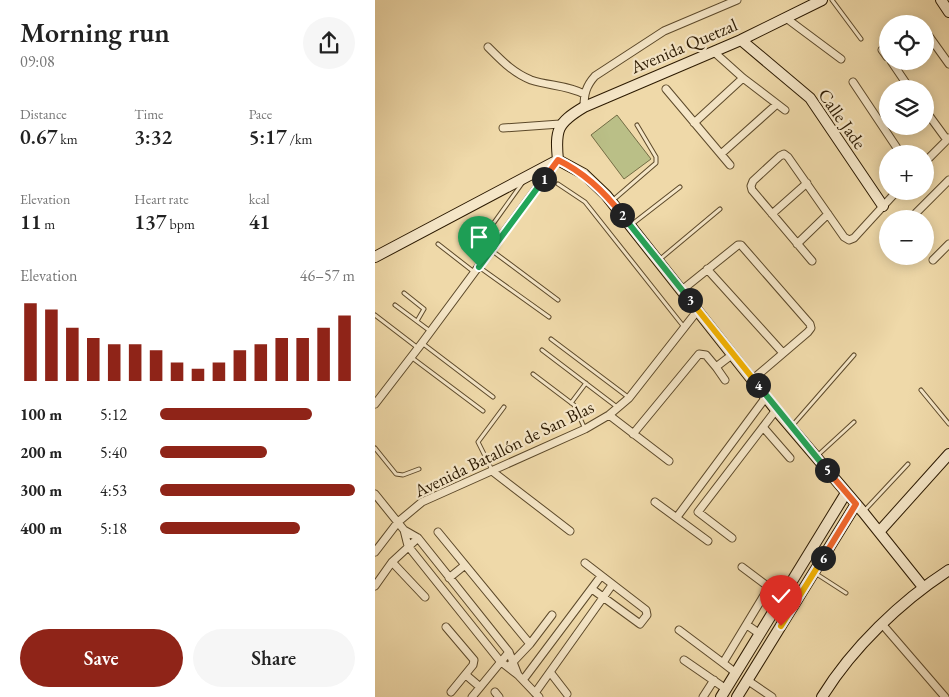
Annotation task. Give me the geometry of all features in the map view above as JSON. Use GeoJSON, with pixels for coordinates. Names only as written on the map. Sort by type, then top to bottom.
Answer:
{"type":"FeatureCollection","features":[{"type":"Feature","properties":{"kind":"main road","name":"Avenida Quetzal"},"geometry":{"type":"LineString","coordinates":[[560,124],[583,107],[741,40],[822,0]]}},
{"type":"Feature","properties":{"kind":"main road"},"geometry":{"type":"LineString","coordinates":[[941,0],[949,12]]}},
{"type":"Feature","properties":{"kind":"main road","name":"Calle Jade"},"geometry":{"type":"LineString","coordinates":[[741,40],[810,98],[883,206]]}},
{"type":"Feature","properties":{"kind":"main road"},"geometry":{"type":"LineString","coordinates":[[558,160],[556,134],[560,124]]}},
{"type":"Feature","properties":{"kind":"main road"},"geometry":{"type":"LineString","coordinates":[[375,257],[558,160]]}},
{"type":"Feature","properties":{"kind":"main road"},"geometry":{"type":"LineString","coordinates":[[558,160],[584,174],[611,201],[776,410],[860,508],[923,587]]}},
{"type":"Feature","properties":{"kind":"main road"},"geometry":{"type":"LineString","coordinates":[[879,532],[949,454]]}},
{"type":"Feature","properties":{"kind":"main road"},"geometry":{"type":"LineString","coordinates":[[723,693],[846,493]]}},
{"type":"Feature","properties":{"kind":"main road"},"geometry":{"type":"LineString","coordinates":[[737,697],[814,573],[860,508]]}},
{"type":"Feature","properties":{"kind":"main road"},"geometry":{"type":"LineString","coordinates":[[822,697],[848,662],[882,624],[923,587],[949,570]]}},
{"type":"Feature","properties":{"kind":"street"},"geometry":{"type":"LineString","coordinates":[[583,107],[584,94],[588,84],[595,76],[664,31],[737,0]]}},
{"type":"Feature","properties":{"kind":"street"},"geometry":{"type":"LineString","coordinates":[[786,18],[841,59]]}},
{"type":"Feature","properties":{"kind":"street"},"geometry":{"type":"LineString","coordinates":[[934,43],[949,64]]}},
{"type":"Feature","properties":{"kind":"street"},"geometry":{"type":"LineString","coordinates":[[488,47],[507,66],[520,75],[533,80],[573,88],[584,94]]}},
{"type":"Feature","properties":{"kind":"street"},"geometry":{"type":"LineString","coordinates":[[714,52],[743,78],[785,110]]}},
{"type":"Feature","properties":{"kind":"street"},"geometry":{"type":"LineString","coordinates":[[694,123],[743,78]]}},
{"type":"Feature","properties":{"kind":"street"},"geometry":{"type":"LineString","coordinates":[[853,82],[895,145]]}},
{"type":"Feature","properties":{"kind":"street"},"geometry":{"type":"LineString","coordinates":[[666,89],[730,165]]}},
{"type":"Feature","properties":{"kind":"street"},"geometry":{"type":"LineString","coordinates":[[721,154],[777,104]]}},
{"type":"Feature","properties":{"kind":"street"},"geometry":{"type":"LineString","coordinates":[[934,121],[948,139],[934,153]]}},
{"type":"Feature","properties":{"kind":"street"},"geometry":{"type":"LineString","coordinates":[[503,128],[560,124]]}},
{"type":"Feature","properties":{"kind":"street"},"geometry":{"type":"LineString","coordinates":[[812,261],[752,190],[753,181],[780,156],[784,154],[788,157],[844,237],[849,240],[854,238],[889,200]]}},
{"type":"Feature","properties":{"kind":"street"},"geometry":{"type":"LineString","coordinates":[[375,404],[431,332],[558,160]]}},
{"type":"Feature","properties":{"kind":"street"},"geometry":{"type":"LineString","coordinates":[[919,210],[949,180]]}},
{"type":"Feature","properties":{"kind":"street"},"geometry":{"type":"LineString","coordinates":[[772,214],[807,183]]}},
{"type":"Feature","properties":{"kind":"street"},"geometry":{"type":"LineString","coordinates":[[797,244],[828,214]]}},
{"type":"Feature","properties":{"kind":"street"},"geometry":{"type":"LineString","coordinates":[[934,259],[949,244]]}},
{"type":"Feature","properties":{"kind":"street"},"geometry":{"type":"LineString","coordinates":[[682,290],[737,245],[744,246],[810,324],[811,328],[808,332],[753,379]]}},
{"type":"Feature","properties":{"kind":"street"},"geometry":{"type":"LineString","coordinates":[[707,269],[783,354]]}},
{"type":"Feature","properties":{"kind":"street","name":"Avenida Batallón de San Blas"},"geometry":{"type":"LineString","coordinates":[[375,552],[398,522],[423,502],[585,429],[609,415],[629,398],[698,310]]}},
{"type":"Feature","properties":{"kind":"street"},"geometry":{"type":"LineString","coordinates":[[633,434],[699,354],[706,355],[725,380]]}},
{"type":"Feature","properties":{"kind":"street"},"geometry":{"type":"LineString","coordinates":[[715,367],[733,354]]}},
{"type":"Feature","properties":{"kind":"street"},"geometry":{"type":"LineString","coordinates":[[677,517],[766,397]]}},
{"type":"Feature","properties":{"kind":"street"},"geometry":{"type":"LineString","coordinates":[[698,512],[776,410]]}},
{"type":"Feature","properties":{"kind":"street"},"geometry":{"type":"LineString","coordinates":[[609,415],[669,460]]}},
{"type":"Feature","properties":{"kind":"street"},"geometry":{"type":"LineString","coordinates":[[763,427],[790,458]]}},
{"type":"Feature","properties":{"kind":"street"},"geometry":{"type":"LineString","coordinates":[[492,471],[570,531]]}},
{"type":"Feature","properties":{"kind":"street"},"geometry":{"type":"LineString","coordinates":[[375,494],[405,530],[417,538],[509,652],[520,677]]}},
{"type":"Feature","properties":{"kind":"street"},"geometry":{"type":"LineString","coordinates":[[655,502],[708,541]]}},
{"type":"Feature","properties":{"kind":"street"},"geometry":{"type":"LineString","coordinates":[[687,503],[732,538]]}},
{"type":"Feature","properties":{"kind":"street"},"geometry":{"type":"LineString","coordinates":[[405,530],[408,546],[500,661],[520,677],[537,695],[550,672],[612,585]]}},
{"type":"Feature","properties":{"kind":"street"},"geometry":{"type":"LineString","coordinates":[[438,532],[530,644]]}},
{"type":"Feature","properties":{"kind":"street"},"geometry":{"type":"LineString","coordinates":[[375,586],[392,562],[417,538]]}},
{"type":"Feature","properties":{"kind":"street"},"geometry":{"type":"LineString","coordinates":[[392,562],[425,597]]}},
{"type":"Feature","properties":{"kind":"street"},"geometry":{"type":"LineString","coordinates":[[585,564],[646,610],[648,612],[643,622],[640,624],[592,589]]}},
{"type":"Feature","properties":{"kind":"street"},"geometry":{"type":"LineString","coordinates":[[449,578],[465,565]]}},
{"type":"Feature","properties":{"kind":"street"},"geometry":{"type":"LineString","coordinates":[[742,567],[782,597]]}},
{"type":"Feature","properties":{"kind":"street"},"geometry":{"type":"LineString","coordinates":[[520,677],[601,576]]}},
{"type":"Feature","properties":{"kind":"street"},"geometry":{"type":"LineString","coordinates":[[723,663],[769,588]]}},
{"type":"Feature","properties":{"kind":"street"},"geometry":{"type":"LineString","coordinates":[[507,667],[530,644],[552,615]]}},
{"type":"Feature","properties":{"kind":"street"},"geometry":{"type":"LineString","coordinates":[[882,624],[945,697]]}},
{"type":"Feature","properties":{"kind":"street"},"geometry":{"type":"LineString","coordinates":[[747,625],[760,634]]}},
{"type":"Feature","properties":{"kind":"street"},"geometry":{"type":"LineString","coordinates":[[445,626],[474,660],[466,675],[451,692]]}},
{"type":"Feature","properties":{"kind":"street"},"geometry":{"type":"LineString","coordinates":[[679,630],[736,672]]}},
{"type":"Feature","properties":{"kind":"street"},"geometry":{"type":"LineString","coordinates":[[472,697],[509,652]]}},
{"type":"Feature","properties":{"kind":"street"},"geometry":{"type":"LineString","coordinates":[[684,660],[714,680],[723,693]]}},
{"type":"Feature","properties":{"kind":"street"},"geometry":{"type":"LineString","coordinates":[[550,672],[567,694]]}},
{"type":"Feature","properties":{"kind":"street"},"geometry":{"type":"LineString","coordinates":[[466,675],[480,687]]}},
{"type":"Feature","properties":{"kind":"street"},"geometry":{"type":"LineString","coordinates":[[703,697],[714,680]]}},
{"type":"Feature","properties":{"kind":"street"},"geometry":{"type":"LineString","coordinates":[[747,680],[772,697]]}},
{"type":"Feature","properties":{"kind":"lane"},"geometry":{"type":"LineString","coordinates":[[832,0],[861,39]]}},
{"type":"Feature","properties":{"kind":"lane"},"geometry":{"type":"LineString","coordinates":[[611,201],[655,163],[656,157],[637,125]]}},
{"type":"Feature","properties":{"kind":"lane"},"geometry":{"type":"LineString","coordinates":[[493,224],[526,177]]}},
{"type":"Feature","properties":{"kind":"lane"},"geometry":{"type":"LineString","coordinates":[[558,184],[585,202],[685,328]]}},
{"type":"Feature","properties":{"kind":"lane"},"geometry":{"type":"LineString","coordinates":[[631,226],[680,187]]}},
{"type":"Feature","properties":{"kind":"lane"},"geometry":{"type":"LineString","coordinates":[[659,260],[720,209]]}},
{"type":"Feature","properties":{"kind":"lane"},"geometry":{"type":"LineString","coordinates":[[439,244],[549,317]]}},
{"type":"Feature","properties":{"kind":"lane"},"geometry":{"type":"LineString","coordinates":[[491,250],[558,300]]}},
{"type":"Feature","properties":{"kind":"lane"},"geometry":{"type":"LineString","coordinates":[[404,293],[424,309],[417,322]]}},
{"type":"Feature","properties":{"kind":"lane"},"geometry":{"type":"LineString","coordinates":[[395,305],[431,332]]}},
{"type":"Feature","properties":{"kind":"lane"},"geometry":{"type":"LineString","coordinates":[[375,315],[493,397]]}},
{"type":"Feature","properties":{"kind":"lane"},"geometry":{"type":"LineString","coordinates":[[551,339],[629,398]]}},
{"type":"Feature","properties":{"kind":"lane"},"geometry":{"type":"LineString","coordinates":[[543,350],[617,407]]}},
{"type":"Feature","properties":{"kind":"lane"},"geometry":{"type":"LineString","coordinates":[[791,427],[854,355]]}},
{"type":"Feature","properties":{"kind":"lane"},"geometry":{"type":"LineString","coordinates":[[411,357],[483,411]]}},
{"type":"Feature","properties":{"kind":"lane"},"geometry":{"type":"LineString","coordinates":[[533,374],[574,405],[585,429]]}},
{"type":"Feature","properties":{"kind":"lane"},"geometry":{"type":"LineString","coordinates":[[571,403],[586,384]]}},
{"type":"Feature","properties":{"kind":"lane"},"geometry":{"type":"LineString","coordinates":[[921,390],[949,424]]}},
{"type":"Feature","properties":{"kind":"lane"},"geometry":{"type":"LineString","coordinates":[[492,471],[478,442],[504,407]]}},
{"type":"Feature","properties":{"kind":"lane"},"geometry":{"type":"LineString","coordinates":[[816,457],[854,422]]}},
{"type":"Feature","properties":{"kind":"lane"},"geometry":{"type":"LineString","coordinates":[[375,448],[396,474],[403,475],[419,469]]}},
{"type":"Feature","properties":{"kind":"lane"},"geometry":{"type":"LineString","coordinates":[[860,508],[908,464]]}},
{"type":"Feature","properties":{"kind":"lane"},"geometry":{"type":"LineString","coordinates":[[814,573],[846,593]]}},
{"type":"Feature","properties":{"kind":"green space"},"geometry":{"type":"Polygon","coordinates":[[[617,115],[651,159],[624,179],[591,135],[617,115]]]}},
{"type":"Feature","properties":{"kind":"route"},"geometry":{"type":"LineString","coordinates":[[479,267],[558,160],[584,174],[606,195],[776,410],[856,504],[781,626]]}}]}
